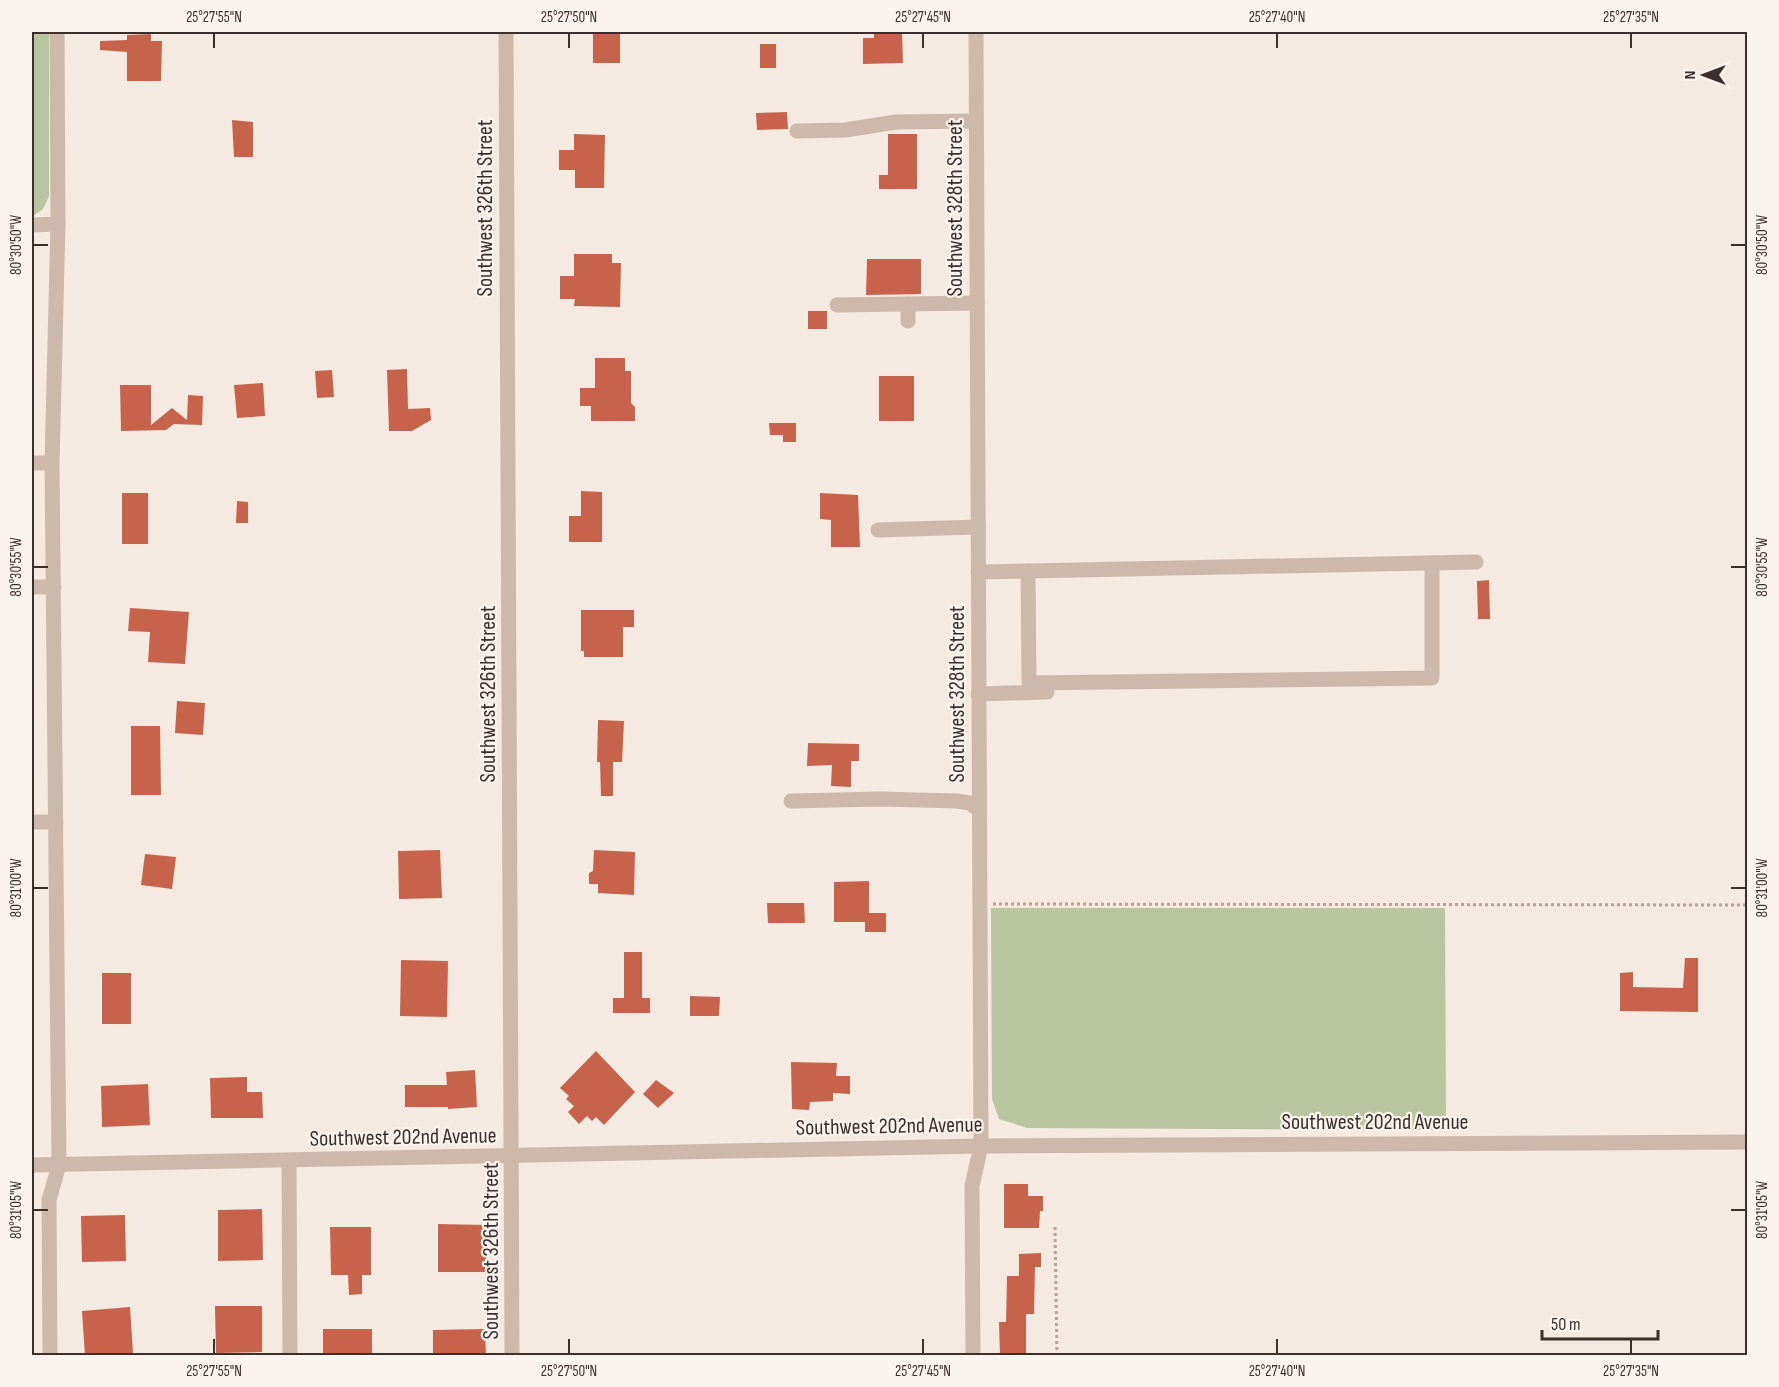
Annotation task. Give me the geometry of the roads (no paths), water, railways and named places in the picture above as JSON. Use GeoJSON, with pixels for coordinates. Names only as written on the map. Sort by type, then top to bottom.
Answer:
{"type":"FeatureCollection","features":[{"type":"Feature","properties":{"kind":"street"},"geometry":{"type":"LineString","coordinates":[[50,1356],[49,1200],[59,1165],[52,463],[58,224],[57,32]]}},
{"type":"Feature","properties":{"kind":"street","name":"Southwest 326th Street"},"geometry":{"type":"LineString","coordinates":[[506,32],[513,1157],[512,1356]]}},
{"type":"Feature","properties":{"kind":"street","name":"Southwest 328th Street"},"geometry":{"type":"LineString","coordinates":[[973,1356],[972,1186],[981,1146],[976,32]]}},
{"type":"Feature","properties":{"kind":"street"},"geometry":{"type":"LineString","coordinates":[[797,131],[845,130],[896,122],[976,121]]}},
{"type":"Feature","properties":{"kind":"street"},"geometry":{"type":"LineString","coordinates":[[32,225],[58,224]]}},
{"type":"Feature","properties":{"kind":"street"},"geometry":{"type":"LineString","coordinates":[[837,305],[976,303]]}},
{"type":"Feature","properties":{"kind":"street"},"geometry":{"type":"LineString","coordinates":[[908,304],[908,321]]}},
{"type":"Feature","properties":{"kind":"street"},"geometry":{"type":"LineString","coordinates":[[32,463],[52,463]]}},
{"type":"Feature","properties":{"kind":"street"},"geometry":{"type":"LineString","coordinates":[[878,531],[978,526]]}},
{"type":"Feature","properties":{"kind":"street"},"geometry":{"type":"LineString","coordinates":[[978,572],[1476,562]]}},
{"type":"Feature","properties":{"kind":"street"},"geometry":{"type":"LineString","coordinates":[[1028,571],[1029,683],[1308,681],[1432,678],[1432,563]]}},
{"type":"Feature","properties":{"kind":"street"},"geometry":{"type":"LineString","coordinates":[[32,587],[54,587]]}},
{"type":"Feature","properties":{"kind":"street"},"geometry":{"type":"LineString","coordinates":[[978,694],[1284,687]]}},
{"type":"Feature","properties":{"kind":"street"},"geometry":{"type":"LineString","coordinates":[[791,801],[880,799],[957,801],[970,803],[979,810]]}},
{"type":"Feature","properties":{"kind":"street"},"geometry":{"type":"LineString","coordinates":[[32,822],[56,822]]}},
{"type":"Feature","properties":{"kind":"street","name":"Southwest 202nd Avenue"},"geometry":{"type":"LineString","coordinates":[[32,1165],[981,1146],[1748,1142]]}},
{"type":"Feature","properties":{"kind":"street"},"geometry":{"type":"LineString","coordinates":[[289,1161],[290,1356]]}}]}
